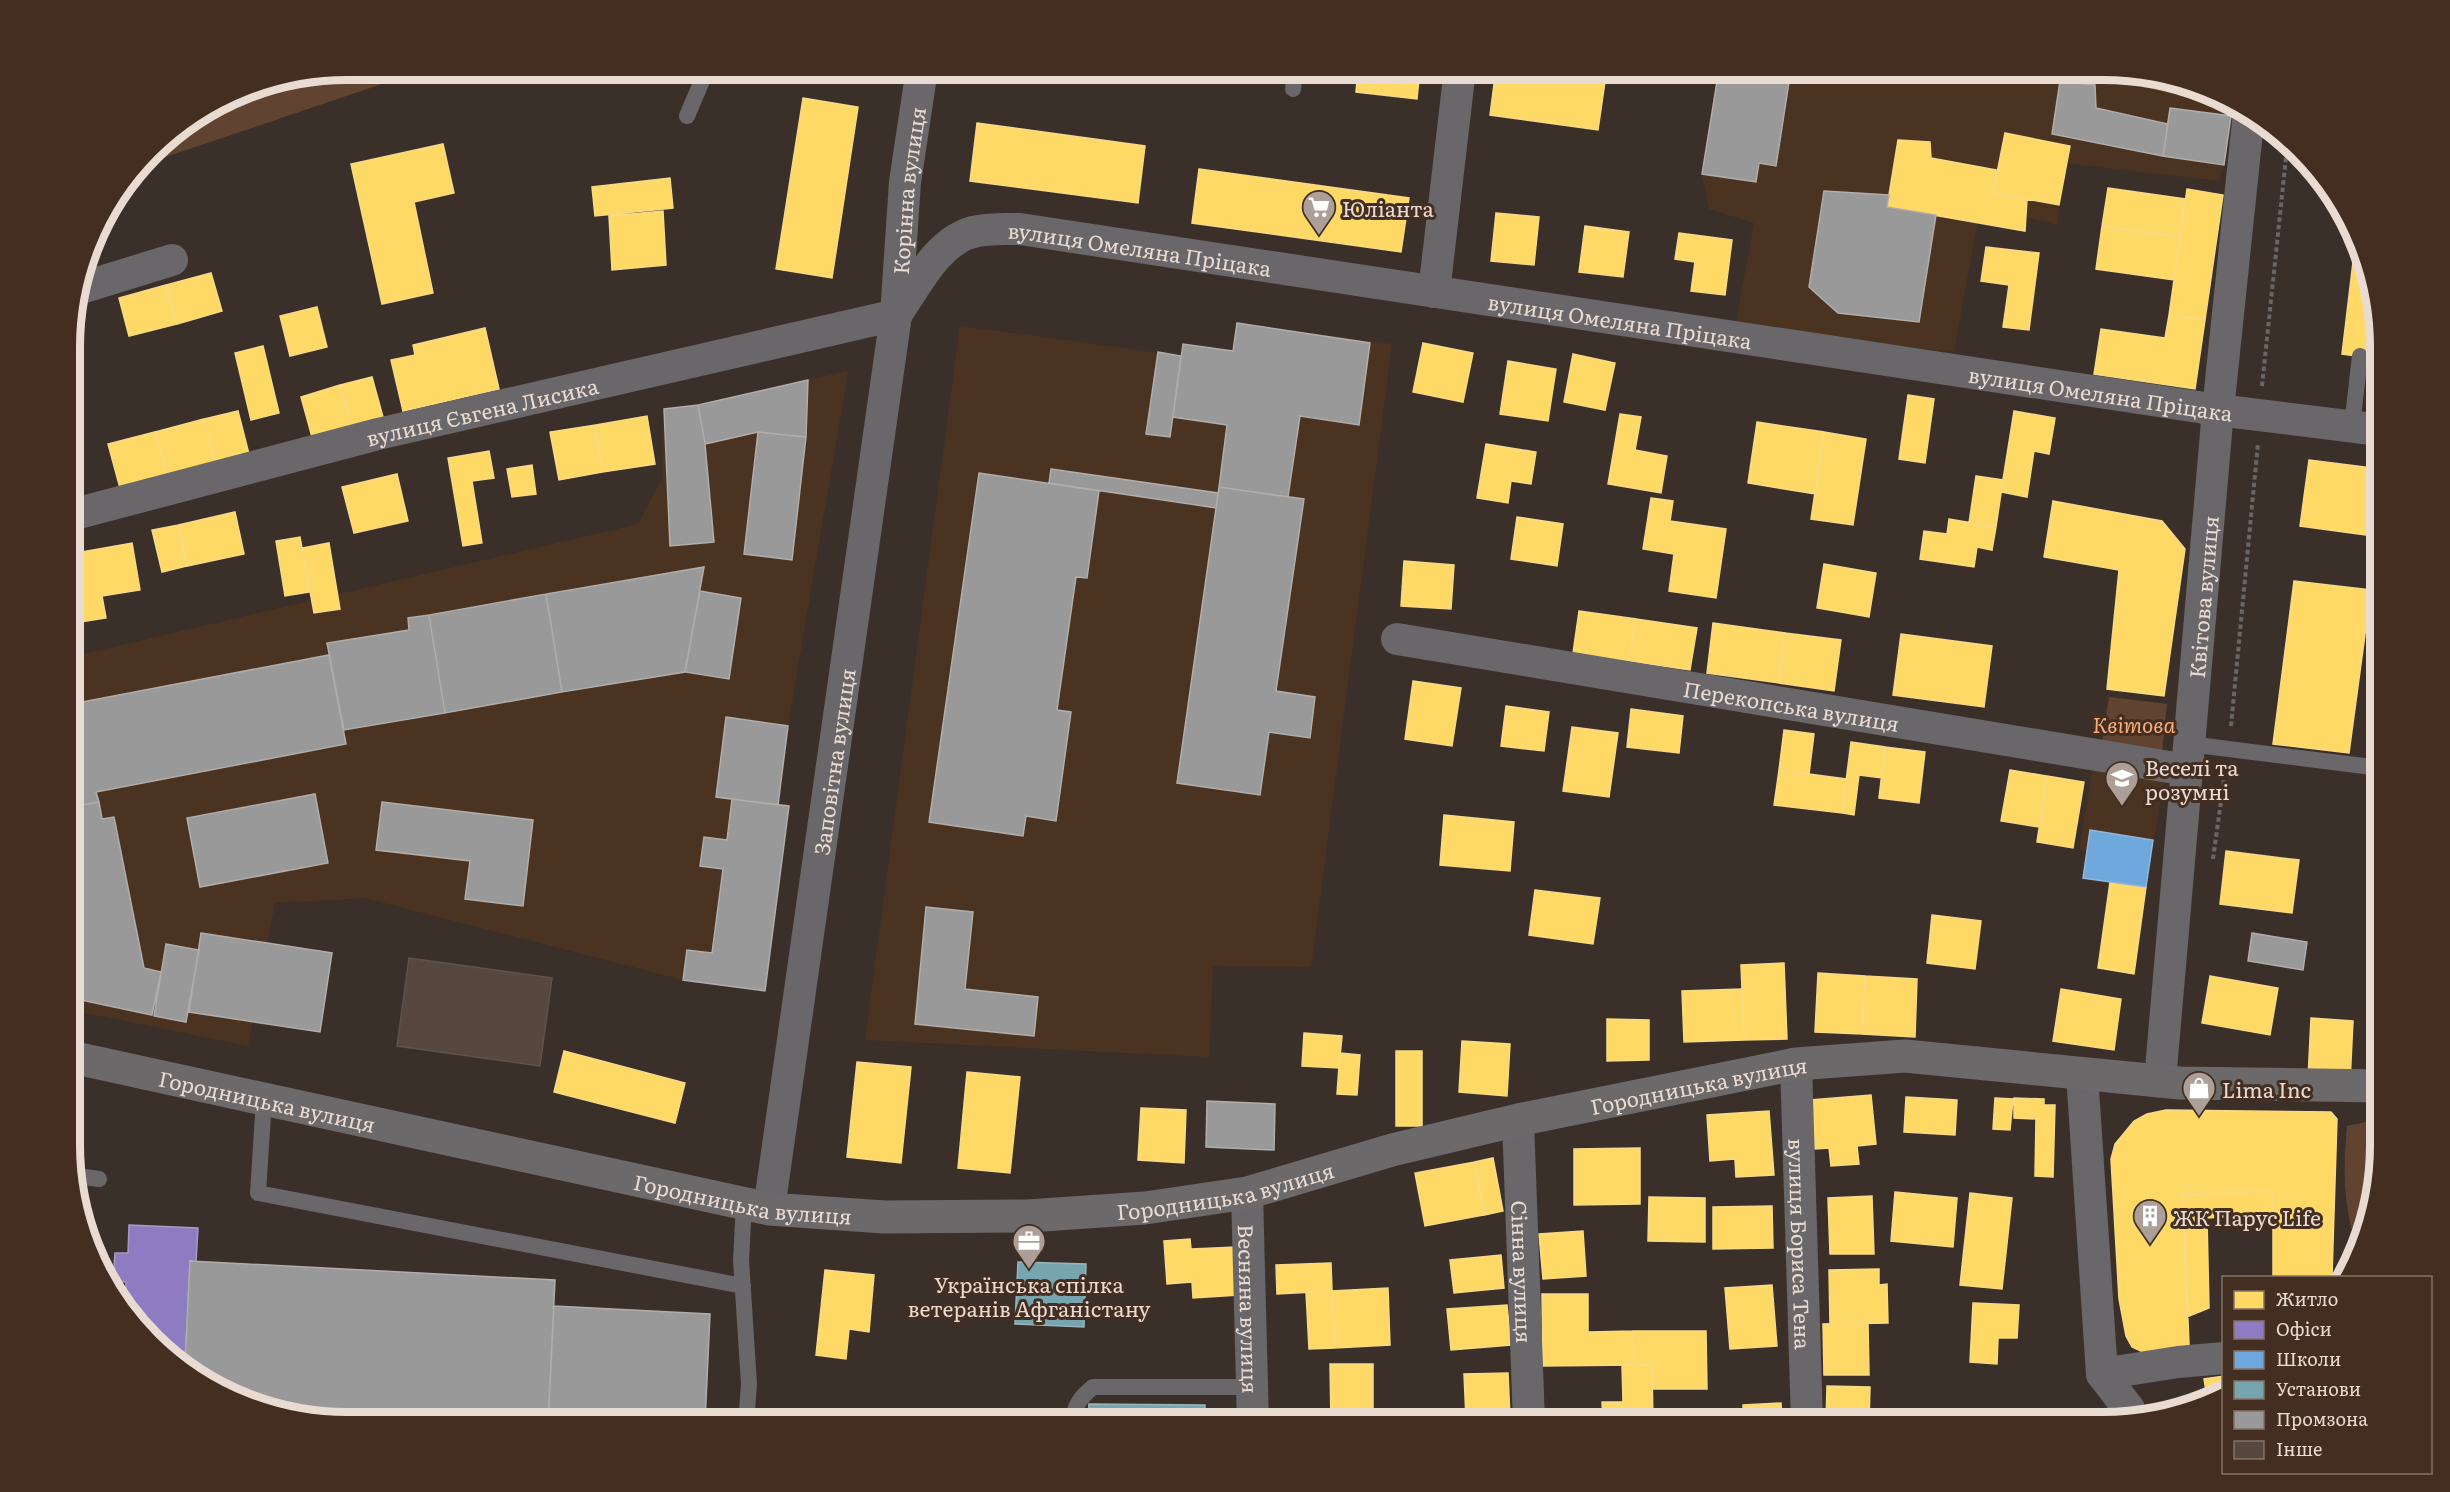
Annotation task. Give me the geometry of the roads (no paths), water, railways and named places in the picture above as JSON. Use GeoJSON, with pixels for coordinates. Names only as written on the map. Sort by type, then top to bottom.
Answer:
{"type":"FeatureCollection","features":[{"type":"Feature","properties":{"kind":"street","name":"Корінна вулиця"},"geometry":{"type":"LineString","coordinates":[[896,315],[905,182],[920,80]]}},
{"type":"Feature","properties":{"kind":"street"},"geometry":{"type":"LineString","coordinates":[[1434,292],[1459,80]]}},
{"type":"Feature","properties":{"kind":"street","name":"Квітова вулиця"},"geometry":{"type":"LineString","coordinates":[[2160,1081],[2218,410],[2248,122]]}},
{"type":"Feature","properties":{"kind":"street","name":"вулиця Омеляна Пріцака"},"geometry":{"type":"LineString","coordinates":[[896,315],[940,252],[956,239],[976,231],[1020,229],[2218,410],[2366,428]]}},
{"type":"Feature","properties":{"kind":"street"},"geometry":{"type":"LineString","coordinates":[[87,287],[172,260]]}},
{"type":"Feature","properties":{"kind":"street","name":"вулиця Євгена Лисика"},"geometry":{"type":"LineString","coordinates":[[80,513],[378,434],[896,315]]}},
{"type":"Feature","properties":{"kind":"street","name":"Заповітна вулиця"},"geometry":{"type":"LineString","coordinates":[[756,1206],[896,315]]}},
{"type":"Feature","properties":{"kind":"street","name":"Перекопська вулиця"},"geometry":{"type":"LineString","coordinates":[[1397,639],[2188,757]]}},
{"type":"Feature","properties":{"kind":"street","name":"Городницька вулиця"},"geometry":{"type":"LineString","coordinates":[[80,1059],[756,1206],[884,1217],[1028,1216],[1146,1208],[1247,1193],[1392,1150],[1518,1120],[1796,1064],[1905,1056],[2160,1081],[2370,1086]]}},
{"type":"Feature","properties":{"kind":"street","name":"вулиця Бориса Тена"},"geometry":{"type":"LineString","coordinates":[[1796,1064],[1806,1412]]}},
{"type":"Feature","properties":{"kind":"street"},"geometry":{"type":"LineString","coordinates":[[2082,1074],[2108,1298],[2102,1374],[2129,1411]]}},
{"type":"Feature","properties":{"kind":"street","name":"Сінна вулиця"},"geometry":{"type":"LineString","coordinates":[[1518,1120],[1529,1412]]}},
{"type":"Feature","properties":{"kind":"street","name":"Весняна вулиця"},"geometry":{"type":"LineString","coordinates":[[1247,1193],[1253,1412]]}},
{"type":"Feature","properties":{"kind":"street"},"geometry":{"type":"LineString","coordinates":[[2102,1374],[2178,1362],[2222,1358]]}},
{"type":"Feature","properties":{"kind":"lane"},"geometry":{"type":"LineString","coordinates":[[687,116],[702,80]]}},
{"type":"Feature","properties":{"kind":"lane"},"geometry":{"type":"LineString","coordinates":[[1293,89],[1294,80]]}},
{"type":"Feature","properties":{"kind":"lane"},"geometry":{"type":"LineString","coordinates":[[2360,356],[2366,428]]}},
{"type":"Feature","properties":{"kind":"lane"},"geometry":{"type":"LineString","coordinates":[[2188,757],[2370,767]]}},
{"type":"Feature","properties":{"kind":"lane"},"geometry":{"type":"LineString","coordinates":[[264,1099],[258,1193],[743,1286]]}},
{"type":"Feature","properties":{"kind":"lane"},"geometry":{"type":"LineString","coordinates":[[82,1176],[99,1179]]}},
{"type":"Feature","properties":{"kind":"lane"},"geometry":{"type":"LineString","coordinates":[[747,1412],[749,1384],[741,1260],[756,1206]]}},
{"type":"Feature","properties":{"kind":"lane"},"geometry":{"type":"LineString","coordinates":[[1073,1412],[1083,1395],[1093,1387],[1254,1387]]}},
{"type":"Feature","properties":{"kind":"place","name":"Юліанта"},"geometry":{"type":"Point","coordinates":[1319,236]}},
{"type":"Feature","properties":{"kind":"place","name":"Веселі та розумні"},"geometry":{"type":"Point","coordinates":[2122,807]}},
{"type":"Feature","properties":{"kind":"place","name":"Lima Inc"},"geometry":{"type":"Point","coordinates":[2199,1117]}},
{"type":"Feature","properties":{"kind":"place","name":"ЖК Парус Life"},"geometry":{"type":"Point","coordinates":[2150,1245]}},
{"type":"Feature","properties":{"kind":"place","name":"Українська спілка ветеранів Афганістану"},"geometry":{"type":"Point","coordinates":[1029,1270]}},
{"type":"Feature","properties":{"kind":"park label","name":"Квітова"},"geometry":{"type":"Point","coordinates":[2134,723]}}]}
